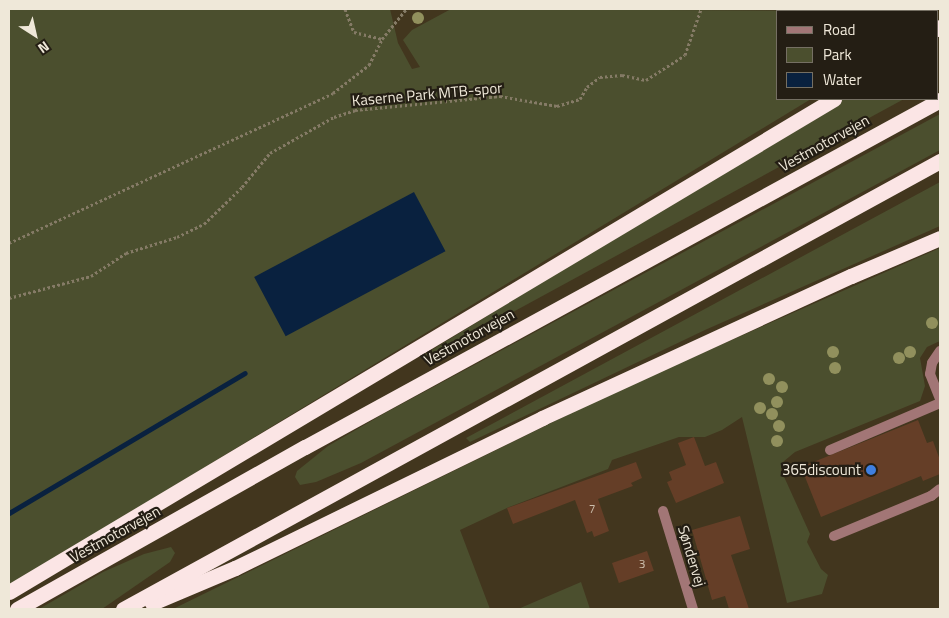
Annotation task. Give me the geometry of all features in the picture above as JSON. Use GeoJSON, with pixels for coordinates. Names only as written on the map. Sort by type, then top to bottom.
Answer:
{"type":"FeatureCollection","features":[{"type":"Feature","properties":{"kind":"highway"},"geometry":{"type":"LineString","coordinates":[[9,592],[832,100]]}},
{"type":"Feature","properties":{"kind":"highway","name":"Vestmotorvejen"},"geometry":{"type":"LineString","coordinates":[[16,609],[305,447],[940,100]]}},
{"type":"Feature","properties":{"kind":"highway"},"geometry":{"type":"LineString","coordinates":[[123,609],[940,161]]}},
{"type":"Feature","properties":{"kind":"highway"},"geometry":{"type":"LineString","coordinates":[[138,609],[235,568],[604,390],[851,276],[940,238]]}},
{"type":"Feature","properties":{"kind":"street"},"geometry":{"type":"LineString","coordinates":[[940,351],[932,363],[930,374],[940,399]]}},
{"type":"Feature","properties":{"kind":"street"},"geometry":{"type":"LineString","coordinates":[[830,450],[940,403]]}},
{"type":"Feature","properties":{"kind":"street"},"geometry":{"type":"LineString","coordinates":[[834,536],[931,496],[940,488]]}},
{"type":"Feature","properties":{"kind":"street","name":"Søndervej"},"geometry":{"type":"LineString","coordinates":[[663,511],[692,609]]}},
{"type":"Feature","properties":{"kind":"path"},"geometry":{"type":"LineString","coordinates":[[345,9],[354,32],[382,39]]}},
{"type":"Feature","properties":{"kind":"path"},"geometry":{"type":"LineString","coordinates":[[9,243],[333,94],[369,65],[382,39],[406,9]]}},
{"type":"Feature","properties":{"kind":"path","name":"Kaserne Park MTB-spor"},"geometry":{"type":"LineString","coordinates":[[9,298],[91,276],[126,253],[177,237],[204,224],[242,187],[270,153],[334,117],[355,110],[500,96],[558,106],[580,99],[587,87],[600,77],[622,74],[646,80],[685,54],[701,9]]}},
{"type":"Feature","properties":{"kind":"green space"},"geometry":{"type":"Polygon","coordinates":[[[9,9],[390,9],[398,43],[412,69],[420,67],[403,40],[412,30],[451,9],[776,11],[776,100],[809,100],[9,586],[9,9]]]}},
{"type":"Feature","properties":{"kind":"green space"},"geometry":{"type":"Polygon","coordinates":[[[838,100],[902,100],[425,360],[422,356],[838,100]]]}},
{"type":"Feature","properties":{"kind":"green space"},"geometry":{"type":"Polygon","coordinates":[[[940,114],[940,150],[361,463],[316,482],[300,485],[295,477],[297,471],[328,446],[385,413],[940,114]]]}},
{"type":"Feature","properties":{"kind":"green space"},"geometry":{"type":"Polygon","coordinates":[[[940,182],[940,226],[705,330],[470,442],[466,438],[940,182]]]}},
{"type":"Feature","properties":{"kind":"green space"},"geometry":{"type":"Polygon","coordinates":[[[940,248],[940,341],[927,347],[920,358],[925,386],[920,401],[795,452],[783,462],[781,470],[810,534],[807,542],[821,569],[828,575],[822,594],[787,603],[742,417],[722,430],[705,437],[679,437],[612,460],[608,469],[507,508],[460,530],[490,609],[173,609],[616,391],[940,248]]]}},
{"type":"Feature","properties":{"kind":"green space"},"geometry":{"type":"Polygon","coordinates":[[[171,547],[175,553],[170,562],[102,609],[39,609],[103,572],[144,554],[171,547]]]}},
{"type":"Feature","properties":{"kind":"green space"},"geometry":{"type":"Polygon","coordinates":[[[581,582],[590,609],[518,609],[581,582]]]}},
{"type":"Feature","properties":{"kind":"water"},"geometry":{"type":"Polygon","coordinates":[[[414,192],[445,251],[286,336],[254,277],[414,192]]]}},
{"type":"Feature","properties":{"kind":"building","name":"365discount"},"geometry":{"type":"Polygon","coordinates":[[[918,420],[927,443],[933,441],[940,460],[940,474],[923,481],[921,476],[821,517],[801,467],[918,420]]]}},
{"type":"Feature","properties":{"kind":"building"},"geometry":{"type":"Polygon","coordinates":[[[694,437],[705,466],[716,462],[724,483],[676,503],[667,482],[672,480],[669,472],[686,465],[678,443],[694,437]]]}},
{"type":"Feature","properties":{"kind":"building"},"geometry":{"type":"Polygon","coordinates":[[[636,462],[642,478],[631,483],[633,486],[598,499],[609,531],[594,537],[592,531],[587,533],[575,500],[513,524],[507,508],[636,462]]]}},
{"type":"Feature","properties":{"kind":"building"},"geometry":{"type":"Polygon","coordinates":[[[740,516],[750,549],[731,555],[749,609],[729,609],[725,596],[712,600],[692,530],[740,516]]]}},
{"type":"Feature","properties":{"kind":"building"},"geometry":{"type":"Polygon","coordinates":[[[647,551],[654,571],[619,583],[612,563],[647,551]]]}},
{"type":"Feature","properties":{"kind":"waterway"},"geometry":{"type":"LineString","coordinates":[[9,513],[245,373]]}},
{"type":"Feature","properties":{"kind":"place","name":"365discount"},"geometry":{"type":"Point","coordinates":[871,470]}}]}
